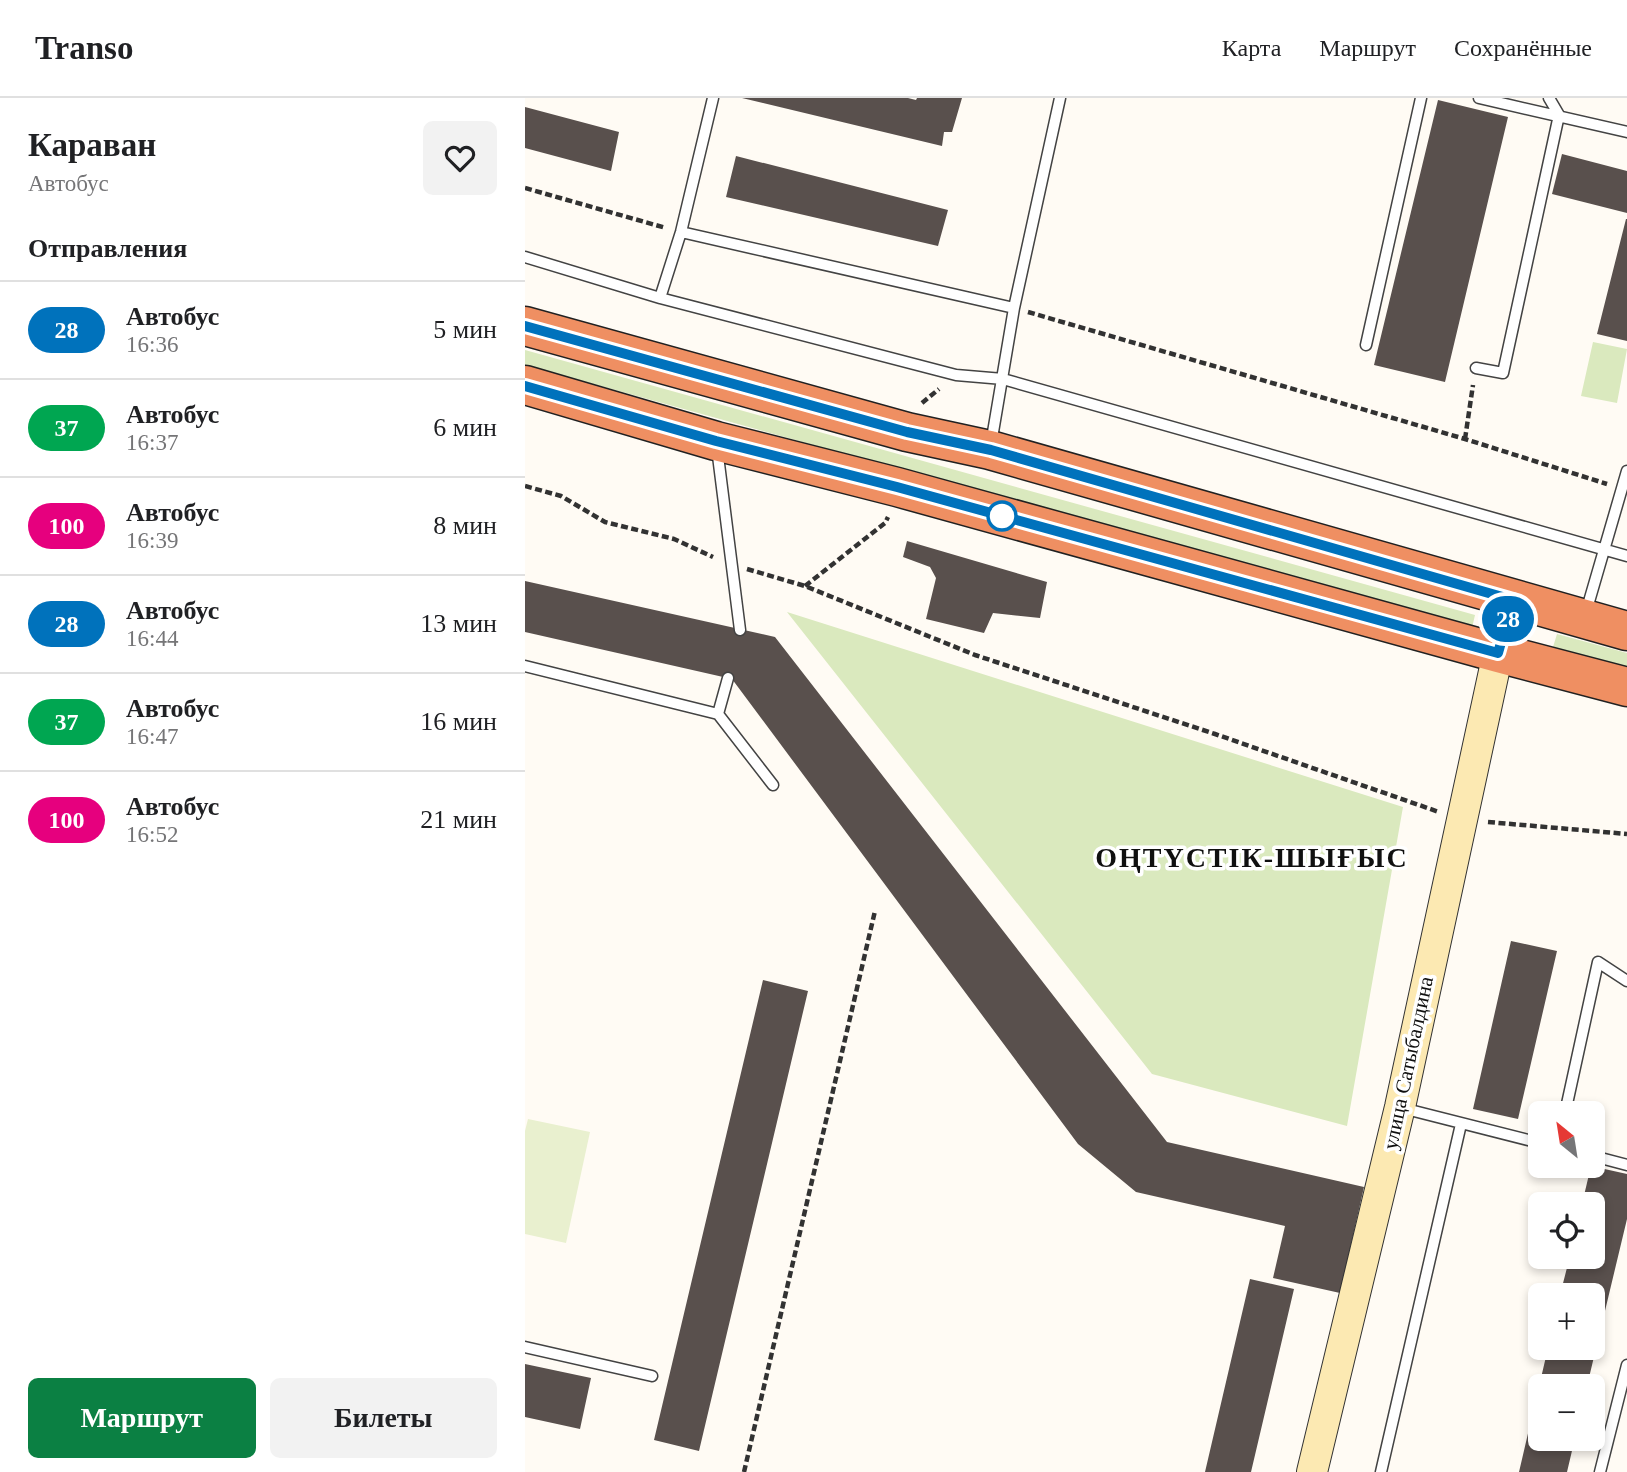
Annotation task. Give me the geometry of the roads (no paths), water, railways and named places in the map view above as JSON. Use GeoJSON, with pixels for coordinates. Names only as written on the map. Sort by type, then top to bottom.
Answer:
{"type":"FeatureCollection","features":[{"type":"Feature","properties":{"kind":"highway"},"geometry":{"type":"LineString","coordinates":[[525,326],[907,432],[991,450],[1627,631]]}},
{"type":"Feature","properties":{"kind":"highway"},"geometry":{"type":"LineString","coordinates":[[525,386],[716,441],[897,487],[1627,687]]}},
{"type":"Feature","properties":{"kind":"street","name":"улица Сатыбалдина"},"geometry":{"type":"LineString","coordinates":[[1312,1472],[1400,1107],[1498,653],[1513,600]]}},
{"type":"Feature","properties":{"kind":"lane"},"geometry":{"type":"LineString","coordinates":[[660,298],[681,232],[713,98]]}},
{"type":"Feature","properties":{"kind":"lane"},"geometry":{"type":"LineString","coordinates":[[991,450],[1014,308],[1060,98]]}},
{"type":"Feature","properties":{"kind":"lane"},"geometry":{"type":"LineString","coordinates":[[1366,345],[1421,98]]}},
{"type":"Feature","properties":{"kind":"lane"},"geometry":{"type":"LineString","coordinates":[[1479,98],[1627,132]]}},
{"type":"Feature","properties":{"kind":"lane"},"geometry":{"type":"LineString","coordinates":[[1476,368],[1503,373],[1559,115],[1549,98]]}},
{"type":"Feature","properties":{"kind":"lane"},"geometry":{"type":"LineString","coordinates":[[681,232],[1014,308]]}},
{"type":"Feature","properties":{"kind":"lane"},"geometry":{"type":"LineString","coordinates":[[525,257],[660,298],[956,375],[1003,379],[1627,556]]}},
{"type":"Feature","properties":{"kind":"lane"},"geometry":{"type":"LineString","coordinates":[[716,441],[740,630]]}},
{"type":"Feature","properties":{"kind":"lane"},"geometry":{"type":"LineString","coordinates":[[1584,619],[1604,549],[1625,490],[1627,471]]}},
{"type":"Feature","properties":{"kind":"lane"},"geometry":{"type":"LineString","coordinates":[[525,666],[718,714],[773,785]]}},
{"type":"Feature","properties":{"kind":"lane"},"geometry":{"type":"LineString","coordinates":[[718,714],[728,678]]}},
{"type":"Feature","properties":{"kind":"lane"},"geometry":{"type":"LineString","coordinates":[[1568,1101],[1598,961],[1627,981]]}},
{"type":"Feature","properties":{"kind":"lane"},"geometry":{"type":"LineString","coordinates":[[1400,1107],[1528,1140]]}},
{"type":"Feature","properties":{"kind":"lane"},"geometry":{"type":"LineString","coordinates":[[1381,1472],[1461,1124]]}},
{"type":"Feature","properties":{"kind":"lane"},"geometry":{"type":"LineString","coordinates":[[1605,1159],[1627,1165]]}},
{"type":"Feature","properties":{"kind":"lane"},"geometry":{"type":"LineString","coordinates":[[525,1347],[652,1376]]}},
{"type":"Feature","properties":{"kind":"lane"},"geometry":{"type":"LineString","coordinates":[[1600,1472],[1627,1365]]}},
{"type":"Feature","properties":{"kind":"district","name":"ОҢТҮСТІК-ШЫҒЫС"},"geometry":{"type":"Point","coordinates":[1252,857]}}]}
